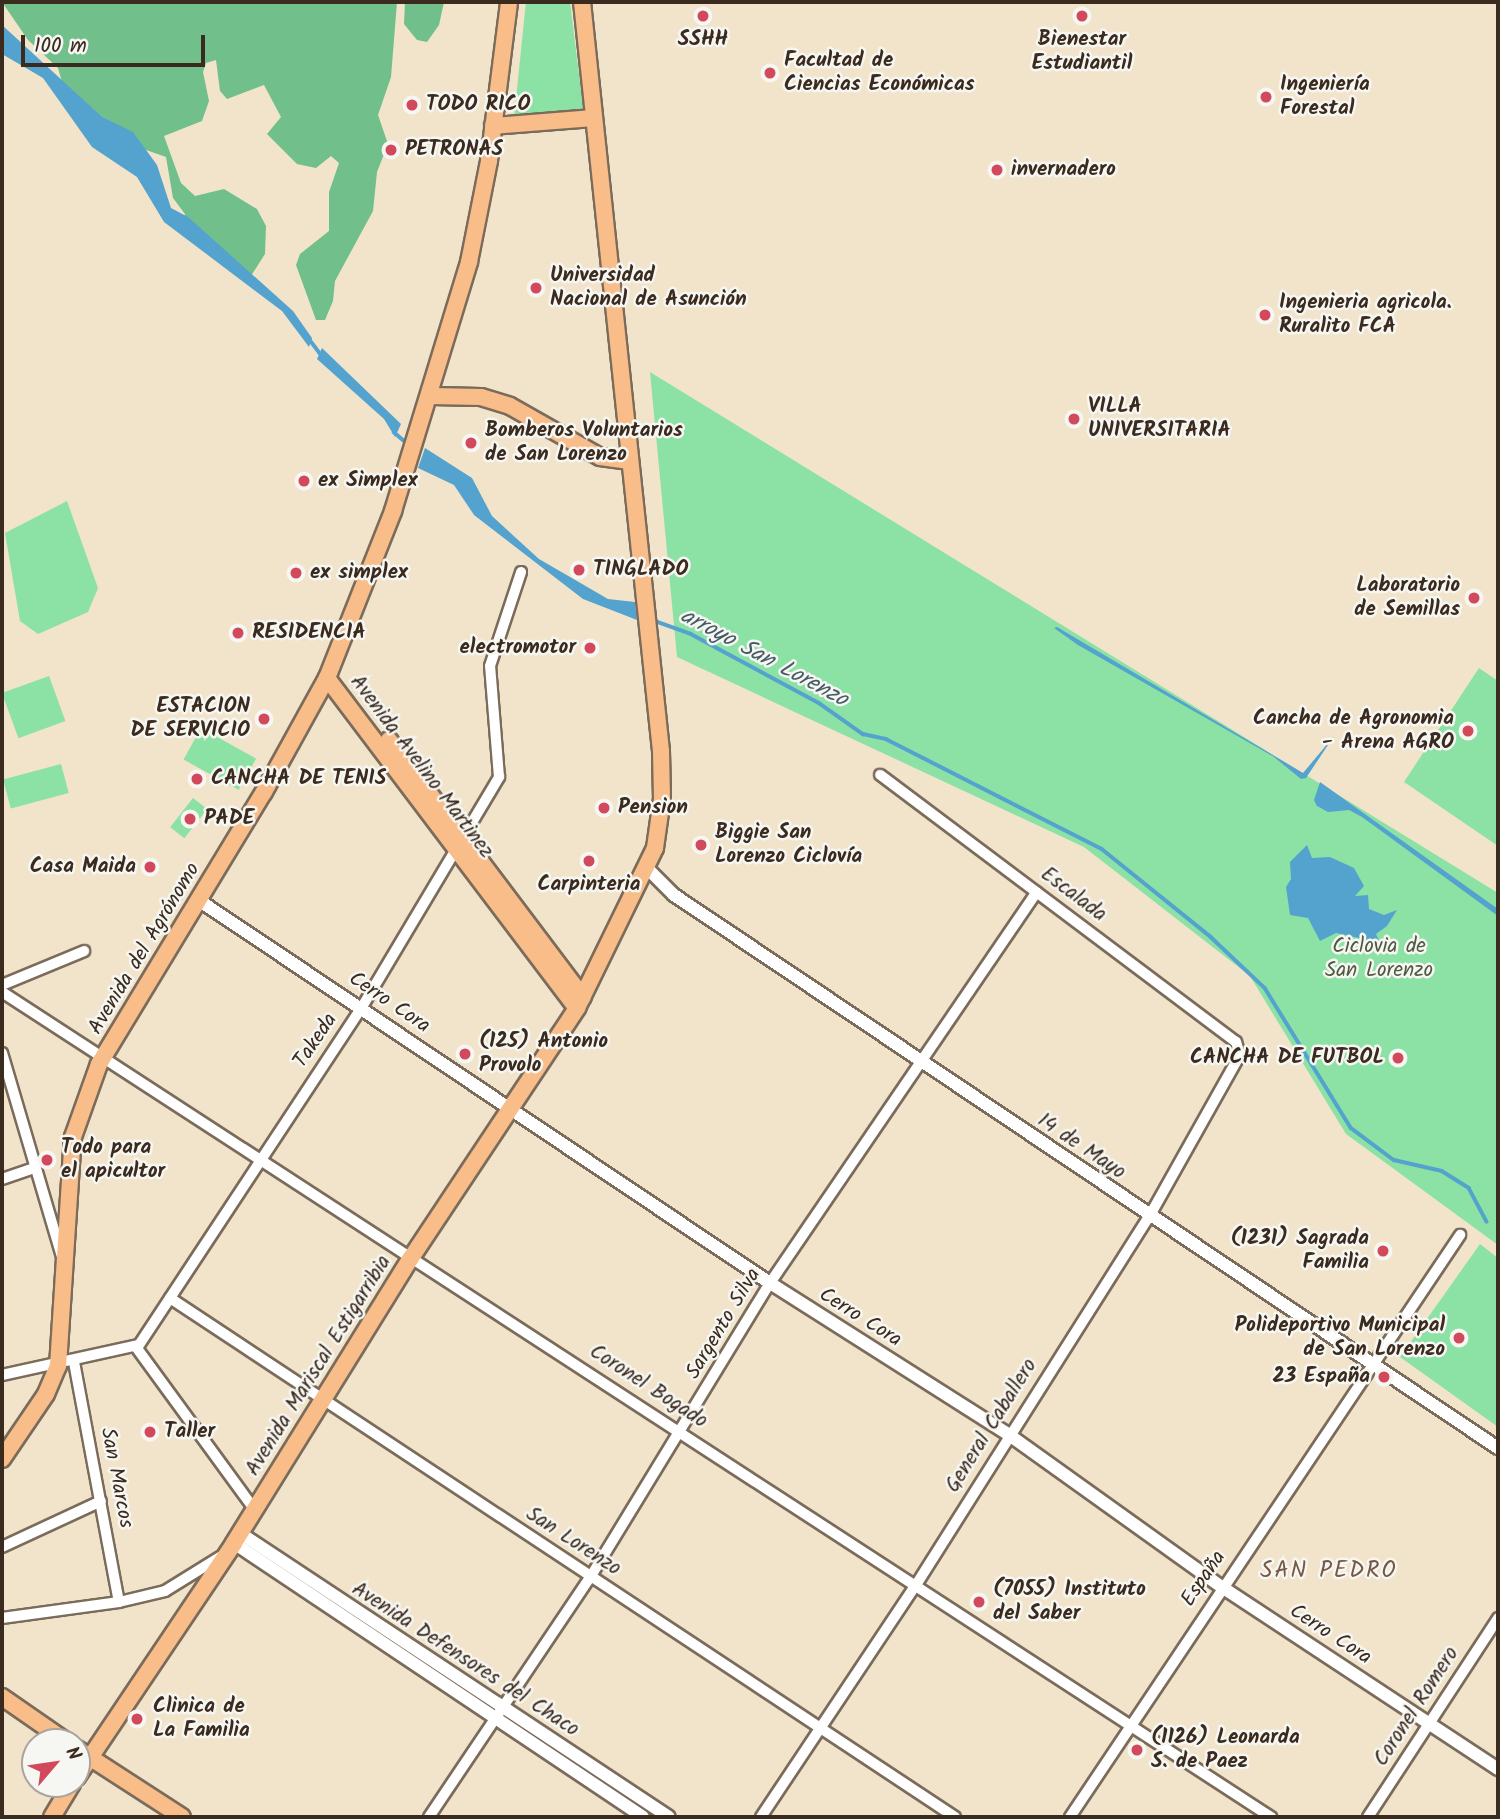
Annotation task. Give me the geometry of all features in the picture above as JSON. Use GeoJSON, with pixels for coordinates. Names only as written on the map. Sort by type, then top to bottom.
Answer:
{"type":"FeatureCollection","features":[{"type":"Feature","properties":{"kind":"main road","name":"Avenida del Agrónomo"},"geometry":{"type":"LineString","coordinates":[[2,1459],[66,1364],[66,1272],[73,1137],[105,1055],[200,901],[327,678],[393,511],[430,399],[469,262],[493,126],[509,2]]}},
{"type":"Feature","properties":{"kind":"main road"},"geometry":{"type":"LineString","coordinates":[[582,2],[628,461],[654,681],[663,789],[661,820],[648,869]]}},
{"type":"Feature","properties":{"kind":"main road"},"geometry":{"type":"LineString","coordinates":[[493,126],[592,118]]}},
{"type":"Feature","properties":{"kind":"main road"},"geometry":{"type":"LineString","coordinates":[[430,399],[481,397],[510,406],[600,457],[628,461]]}},
{"type":"Feature","properties":{"kind":"main road","name":"Avenida Avelino Martinez"},"geometry":{"type":"LineString","coordinates":[[327,678],[460,844],[580,1002]]}},
{"type":"Feature","properties":{"kind":"main road","name":"Avenida Mariscal Estigarribia"},"geometry":{"type":"LineString","coordinates":[[91,1742],[234,1542],[411,1258],[580,1002],[648,869]]}},
{"type":"Feature","properties":{"kind":"main road"},"geometry":{"type":"LineString","coordinates":[[2,1697],[47,1728]]}},
{"type":"Feature","properties":{"kind":"main road"},"geometry":{"type":"LineString","coordinates":[[91,1758],[182,1817]]}},
{"type":"Feature","properties":{"kind":"main road"},"geometry":{"type":"LineString","coordinates":[[52,1817],[64,1798]]}},
{"type":"Feature","properties":{"kind":"street","name":"Takeda"},"geometry":{"type":"LineString","coordinates":[[136,1347],[362,1007],[499,776],[490,666],[522,572]]}},
{"type":"Feature","properties":{"kind":"street","name":"Escalada"},"geometry":{"type":"LineString","coordinates":[[880,775],[1239,1048]]}},
{"type":"Feature","properties":{"kind":"street","name":"14 de Mayo"},"geometry":{"type":"LineString","coordinates":[[648,869],[674,895],[1149,1217],[1498,1448]]}},
{"type":"Feature","properties":{"kind":"street","name":"Sargento Silva"},"geometry":{"type":"LineString","coordinates":[[429,1817],[591,1576],[682,1432],[770,1283],[924,1064],[1037,892]]}},
{"type":"Feature","properties":{"kind":"street","name":"Cerro Cora"},"geometry":{"type":"LineString","coordinates":[[200,901],[362,1007],[770,1283],[1008,1434],[1222,1587],[1498,1769]]}},
{"type":"Feature","properties":{"kind":"street"},"geometry":{"type":"LineString","coordinates":[[2,985],[84,951]]}},
{"type":"Feature","properties":{"kind":"street","name":"Coronel Bogado"},"geometry":{"type":"LineString","coordinates":[[2,992],[105,1055],[259,1160],[682,1432],[1129,1728],[1271,1817]]}},
{"type":"Feature","properties":{"kind":"street","name":"General Caballero"},"geometry":{"type":"LineString","coordinates":[[761,1817],[916,1585],[1008,1434],[1149,1217],[1238,1062],[1239,1048]]}},
{"type":"Feature","properties":{"kind":"street"},"geometry":{"type":"LineString","coordinates":[[2,1053],[66,1272]]}},
{"type":"Feature","properties":{"kind":"street"},"geometry":{"type":"LineString","coordinates":[[2,1179],[34,1168]]}},
{"type":"Feature","properties":{"kind":"street","name":"España"},"geometry":{"type":"LineString","coordinates":[[1070,1817],[1460,1235]]}},
{"type":"Feature","properties":{"kind":"street","name":"San Lorenzo"},"geometry":{"type":"LineString","coordinates":[[170,1298],[955,1817]]}},
{"type":"Feature","properties":{"kind":"street"},"geometry":{"type":"LineString","coordinates":[[2,1376],[136,1347],[255,1510]]}},
{"type":"Feature","properties":{"kind":"street","name":"San Marcos"},"geometry":{"type":"LineString","coordinates":[[66,1364],[101,1501],[119,1602]]}},
{"type":"Feature","properties":{"kind":"street"},"geometry":{"type":"LineString","coordinates":[[2,1547],[101,1501]]}},
{"type":"Feature","properties":{"kind":"street"},"geometry":{"type":"LineString","coordinates":[[2,1618],[119,1602],[181,1584],[234,1542]]}},
{"type":"Feature","properties":{"kind":"street","name":"Avenida Defensores del Chaco"},"geometry":{"type":"LineString","coordinates":[[234,1542],[504,1709],[669,1817]]}},
{"type":"Feature","properties":{"kind":"street","name":"Avenida Defensores del Chaco"},"geometry":{"type":"LineString","coordinates":[[234,1542],[643,1817]]}},
{"type":"Feature","properties":{"kind":"street","name":"Coronel Romero"},"geometry":{"type":"LineString","coordinates":[[1368,1817],[1498,1618]]}},
{"type":"Feature","properties":{"kind":"green space"},"geometry":{"type":"Polygon","coordinates":[[[2,2],[397,2],[391,77],[378,115],[388,144],[377,172],[373,211],[335,281],[333,301],[325,320],[316,320],[296,265],[300,254],[329,231],[329,192],[339,163],[331,156],[316,168],[297,164],[267,134],[281,117],[264,85],[227,99],[220,91],[216,60],[206,63],[203,72],[209,101],[202,121],[164,136],[181,183],[195,196],[224,189],[257,209],[266,226],[265,254],[249,279],[180,228],[185,214],[173,198],[166,157],[132,145],[62,82],[58,68],[28,40],[2,2]]]}},
{"type":"Feature","properties":{"kind":"green space"},"geometry":{"type":"Polygon","coordinates":[[[405,2],[444,2],[439,25],[427,42],[417,40],[404,24],[405,2]]]}},
{"type":"Feature","properties":{"kind":"green space"},"geometry":{"type":"Polygon","coordinates":[[[526,2],[570,2],[584,115],[514,118],[526,2]]]}},
{"type":"Feature","properties":{"kind":"green space","name":"Ciclovia de San Lorenzo"},"geometry":{"type":"Polygon","coordinates":[[[650,372],[1498,893],[1498,1245],[1346,1134],[1250,976],[1084,847],[677,657],[650,372]]]}},
{"type":"Feature","properties":{"kind":"green space"},"geometry":{"type":"Polygon","coordinates":[[[67,501],[98,588],[88,612],[38,634],[20,621],[5,533],[67,501]]]}},
{"type":"Feature","properties":{"kind":"green space","name":"Cancha de Agronomia - Arena AGRO"},"geometry":{"type":"Polygon","coordinates":[[[1479,668],[1498,681],[1498,846],[1404,782],[1479,668]]]}},
{"type":"Feature","properties":{"kind":"green space"},"geometry":{"type":"Polygon","coordinates":[[[49,676],[65,721],[18,738],[2,693],[49,676]]]}},
{"type":"Feature","properties":{"kind":"green space"},"geometry":{"type":"Polygon","coordinates":[[[201,728],[256,759],[239,790],[184,759],[201,728]]]}},
{"type":"Feature","properties":{"kind":"green space"},"geometry":{"type":"Polygon","coordinates":[[[61,764],[69,793],[11,809],[3,780],[61,764]]]}},
{"type":"Feature","properties":{"kind":"green space","name":"PADE"},"geometry":{"type":"Polygon","coordinates":[[[193,798],[207,809],[184,838],[170,827],[193,798]]]}},
{"type":"Feature","properties":{"kind":"green space","name":"Polideportivo Municipal de San Lorenzo"},"geometry":{"type":"Polygon","coordinates":[[[1480,1244],[1498,1258],[1498,1427],[1400,1357],[1480,1244]]]}},
{"type":"Feature","properties":{"kind":"water"},"geometry":{"type":"Polygon","coordinates":[[[2,25],[102,117],[133,132],[157,165],[171,208],[188,217],[293,311],[312,338],[309,347],[282,311],[164,222],[137,177],[92,147],[43,78],[2,54],[2,25]]]}},
{"type":"Feature","properties":{"kind":"water"},"geometry":{"type":"Polygon","coordinates":[[[322,348],[401,424],[395,437],[384,419],[317,359],[322,348]]]}},
{"type":"Feature","properties":{"kind":"water"},"geometry":{"type":"Polygon","coordinates":[[[425,448],[472,478],[492,516],[539,559],[608,599],[635,602],[637,620],[583,599],[474,515],[454,485],[418,468],[425,448]]]}},
{"type":"Feature","properties":{"kind":"water"},"geometry":{"type":"Polygon","coordinates":[[[1057,627],[1303,773],[1334,736],[1306,778],[1301,779],[1274,757],[1078,645],[1054,628],[1057,627]]]}},
{"type":"Feature","properties":{"kind":"water"},"geometry":{"type":"Polygon","coordinates":[[[1320,782],[1498,909],[1498,916],[1362,817],[1349,810],[1328,812],[1317,806],[1314,800],[1320,782]]]}},
{"type":"Feature","properties":{"kind":"water"},"geometry":{"type":"Polygon","coordinates":[[[1307,845],[1312,858],[1330,857],[1354,868],[1364,886],[1355,896],[1368,895],[1369,909],[1384,915],[1397,910],[1387,926],[1376,934],[1381,945],[1371,949],[1363,939],[1336,933],[1320,941],[1308,918],[1290,915],[1286,887],[1291,879],[1290,862],[1307,845]]]}},
{"type":"Feature","properties":{"kind":"waterway","name":"arroyo San Lorenzo"},"geometry":{"type":"LineString","coordinates":[[310,340],[322,356]]}},
{"type":"Feature","properties":{"kind":"waterway","name":"arroyo San Lorenzo"},"geometry":{"type":"LineString","coordinates":[[394,432],[409,445]]}},
{"type":"Feature","properties":{"kind":"waterway","name":"arroyo San Lorenzo"},"geometry":{"type":"LineString","coordinates":[[652,620],[691,634],[819,703],[863,734],[886,739],[1102,849],[1211,937],[1265,988],[1351,1128],[1394,1160],[1442,1171],[1469,1188],[1487,1222]]}},
{"type":"Feature","properties":{"kind":"place","name":"SSHH"},"geometry":{"type":"Point","coordinates":[703,16]}},
{"type":"Feature","properties":{"kind":"place","name":"Bienestar Estudiantil"},"geometry":{"type":"Point","coordinates":[1082,16]}},
{"type":"Feature","properties":{"kind":"place","name":"Facultad de Ciencias Económicas"},"geometry":{"type":"Point","coordinates":[770,73]}},
{"type":"Feature","properties":{"kind":"place","name":"Ingeniería Forestal"},"geometry":{"type":"Point","coordinates":[1266,97]}},
{"type":"Feature","properties":{"kind":"place","name":"TODO RICO"},"geometry":{"type":"Point","coordinates":[412,105]}},
{"type":"Feature","properties":{"kind":"place","name":"PETRONAS"},"geometry":{"type":"Point","coordinates":[391,150]}},
{"type":"Feature","properties":{"kind":"place","name":"invernadero"},"geometry":{"type":"Point","coordinates":[997,170]}},
{"type":"Feature","properties":{"kind":"place","name":"Universidad Nacional de Asunción"},"geometry":{"type":"Point","coordinates":[536,288]}},
{"type":"Feature","properties":{"kind":"place","name":"Ingenieria agricola. Ruralito FCA"},"geometry":{"type":"Point","coordinates":[1265,315]}},
{"type":"Feature","properties":{"kind":"place","name":"VILLA UNIVERSITARIA"},"geometry":{"type":"Point","coordinates":[1074,419]}},
{"type":"Feature","properties":{"kind":"place","name":"Bomberos Voluntarios de San Lorenzo"},"geometry":{"type":"Point","coordinates":[471,443]}},
{"type":"Feature","properties":{"kind":"place","name":"ex Simplex"},"geometry":{"type":"Point","coordinates":[304,481]}},
{"type":"Feature","properties":{"kind":"place","name":"TINGLADO"},"geometry":{"type":"Point","coordinates":[579,570]}},
{"type":"Feature","properties":{"kind":"place","name":"ex simplex"},"geometry":{"type":"Point","coordinates":[296,573]}},
{"type":"Feature","properties":{"kind":"place","name":"Laboratorio de Semillas"},"geometry":{"type":"Point","coordinates":[1474,598]}},
{"type":"Feature","properties":{"kind":"place","name":"RESIDENCIA"},"geometry":{"type":"Point","coordinates":[238,633]}},
{"type":"Feature","properties":{"kind":"place","name":"electromotor"},"geometry":{"type":"Point","coordinates":[590,648]}},
{"type":"Feature","properties":{"kind":"place","name":"ESTACION DE SERVICIO"},"geometry":{"type":"Point","coordinates":[264,719]}},
{"type":"Feature","properties":{"kind":"place","name":"Cancha de Agronomia - Arena AGRO"},"geometry":{"type":"Point","coordinates":[1468,731]}},
{"type":"Feature","properties":{"kind":"place","name":"CANCHA DE TENIS"},"geometry":{"type":"Point","coordinates":[197,779]}},
{"type":"Feature","properties":{"kind":"place","name":"Pension"},"geometry":{"type":"Point","coordinates":[604,808]}},
{"type":"Feature","properties":{"kind":"place","name":"PADE"},"geometry":{"type":"Point","coordinates":[190,819]}},
{"type":"Feature","properties":{"kind":"place","name":"Biggie San Lorenzo Ciclovía"},"geometry":{"type":"Point","coordinates":[701,845]}},
{"type":"Feature","properties":{"kind":"place","name":"Carpinteria"},"geometry":{"type":"Point","coordinates":[589,861]}},
{"type":"Feature","properties":{"kind":"place","name":"Casa Maida"},"geometry":{"type":"Point","coordinates":[150,867]}},
{"type":"Feature","properties":{"kind":"place","name":"(125) Antonio Provolo"},"geometry":{"type":"Point","coordinates":[465,1054]}},
{"type":"Feature","properties":{"kind":"place","name":"CANCHA DE FUTBOL"},"geometry":{"type":"Point","coordinates":[1398,1058]}},
{"type":"Feature","properties":{"kind":"place","name":"Todo para el apicultor"},"geometry":{"type":"Point","coordinates":[47,1160]}},
{"type":"Feature","properties":{"kind":"place","name":"(1231) Sagrada Familia"},"geometry":{"type":"Point","coordinates":[1383,1251]}},
{"type":"Feature","properties":{"kind":"place","name":"Polideportivo Municipal de San Lorenzo"},"geometry":{"type":"Point","coordinates":[1459,1338]}},
{"type":"Feature","properties":{"kind":"place","name":"23 España"},"geometry":{"type":"Point","coordinates":[1384,1377]}},
{"type":"Feature","properties":{"kind":"place","name":"Taller"},"geometry":{"type":"Point","coordinates":[150,1432]}},
{"type":"Feature","properties":{"kind":"place","name":"(7055) Instituto del Saber"},"geometry":{"type":"Point","coordinates":[979,1602]}},
{"type":"Feature","properties":{"kind":"place","name":"Clinica de La Familia"},"geometry":{"type":"Point","coordinates":[137,1719]}},
{"type":"Feature","properties":{"kind":"place","name":"(1126) Leonarda S. de Paez"},"geometry":{"type":"Point","coordinates":[1137,1750]}},
{"type":"Feature","properties":{"kind":"district","name":"SAN PEDRO"},"geometry":{"type":"Point","coordinates":[1329,1571]}}]}
